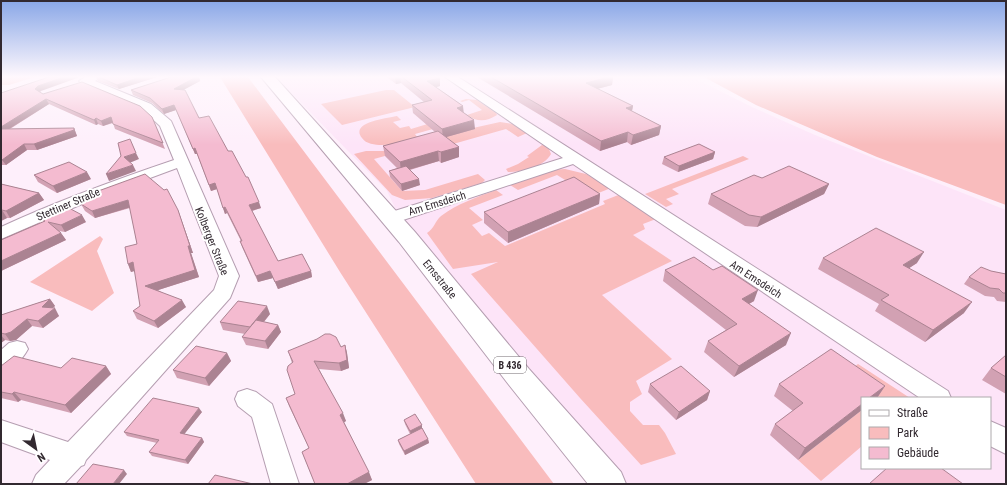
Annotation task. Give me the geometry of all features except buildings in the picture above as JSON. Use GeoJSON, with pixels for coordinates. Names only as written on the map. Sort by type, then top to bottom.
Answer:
{"type":"FeatureCollection","features":[{"type":"Feature","properties":{"kind":"main road","name":"Emsstraße"},"geometry":{"type":"LineString","coordinates":[[288,100],[390,218],[519,377],[609,484]]}},
{"type":"Feature","properties":{"kind":"street","name":"Kolberger Straße"},"geometry":{"type":"LineString","coordinates":[[46,484],[74,456],[223,293],[229,276],[166,124],[147,107],[136,100]]}},
{"type":"Feature","properties":{"kind":"street","name":"Am Emsdeich"},"geometry":{"type":"LineString","coordinates":[[485,100],[937,397]]}},
{"type":"Feature","properties":{"kind":"street","name":"Am Emsdeich"},"geometry":{"type":"LineString","coordinates":[[390,218],[575,159]]}},
{"type":"Feature","properties":{"kind":"street","name":"Stettiner Straße"},"geometry":{"type":"LineString","coordinates":[[1,234],[32,219],[103,189],[181,162]]}},
{"type":"Feature","properties":{"kind":"street"},"geometry":{"type":"LineString","coordinates":[[247,400],[263,412],[285,484]]}},
{"type":"Feature","properties":{"kind":"street"},"geometry":{"type":"LineString","coordinates":[[1,431],[74,456]]}},
{"type":"Feature","properties":{"kind":"street"},"geometry":{"type":"LineString","coordinates":[[991,433],[1006,442]]}},
{"type":"Feature","properties":{"kind":"shaded area"},"geometry":{"type":"Polygon","coordinates":[[[298,100],[737,100],[815,135],[1006,210],[1006,484],[616,484],[413,245],[387,191],[298,100]]]}},
{"type":"Feature","properties":{"kind":"green space"},"geometry":{"type":"Polygon","coordinates":[[[234,100],[265,100],[554,484],[476,484],[340,272],[234,100]]]}},
{"type":"Feature","properties":{"kind":"green space"},"geometry":{"type":"Polygon","coordinates":[[[341,100],[406,100],[415,107],[342,125],[321,104],[341,100]]]}},
{"type":"Feature","properties":{"kind":"green space"},"geometry":{"type":"Polygon","coordinates":[[[464,100],[477,100],[497,115],[485,120],[474,119],[467,115],[482,110],[469,100],[462,102],[460,101],[464,100]]]}},
{"type":"Feature","properties":{"kind":"green space"},"geometry":{"type":"Polygon","coordinates":[[[746,100],[1006,100],[1006,205],[877,157],[746,100]]]}},
{"type":"Feature","properties":{"kind":"green space"},"geometry":{"type":"Polygon","coordinates":[[[397,116],[401,120],[393,122],[400,128],[409,126],[411,129],[434,122],[440,127],[415,134],[418,138],[382,145],[366,142],[359,133],[361,128],[371,122],[397,116]]]}},
{"type":"Feature","properties":{"kind":"green space"},"geometry":{"type":"Polygon","coordinates":[[[500,122],[514,124],[527,133],[518,137],[506,129],[446,146],[421,146],[374,159],[402,191],[425,190],[478,174],[485,180],[482,183],[432,198],[405,200],[392,195],[354,154],[366,151],[387,151],[500,122]]]}},
{"type":"Feature","properties":{"kind":"green space"},"geometry":{"type":"Polygon","coordinates":[[[542,145],[548,147],[551,154],[548,159],[526,170],[508,172],[506,169],[529,157],[527,156],[542,145]]]}},
{"type":"Feature","properties":{"kind":"green space"},"geometry":{"type":"Polygon","coordinates":[[[743,156],[749,159],[672,189],[679,194],[666,199],[673,204],[666,207],[645,194],[743,156]]]}},
{"type":"Feature","properties":{"kind":"green space"},"geometry":{"type":"Polygon","coordinates":[[[565,169],[586,174],[611,188],[591,196],[557,175],[518,190],[510,185],[551,170],[565,169]]]}},
{"type":"Feature","properties":{"kind":"green space"},"geometry":{"type":"Polygon","coordinates":[[[496,190],[503,195],[469,208],[483,220],[472,225],[482,236],[489,233],[505,246],[605,204],[603,201],[621,194],[656,219],[643,224],[645,229],[633,235],[672,261],[602,295],[672,359],[636,381],[642,394],[630,402],[630,411],[643,425],[659,425],[676,454],[641,465],[471,274],[498,262],[453,269],[427,233],[439,218],[447,212],[467,201],[496,190]]]}},
{"type":"Feature","properties":{"kind":"green space"},"geometry":{"type":"Polygon","coordinates":[[[100,236],[103,239],[97,251],[114,293],[92,311],[30,282],[100,236]]]}},
{"type":"Feature","properties":{"kind":"green space"},"geometry":{"type":"Polygon","coordinates":[[[858,364],[908,397],[876,397],[844,374],[858,364]]]}},
{"type":"Feature","properties":{"kind":"green space"},"geometry":{"type":"Polygon","coordinates":[[[861,411],[861,447],[821,481],[798,460],[861,411]]]}}]}
